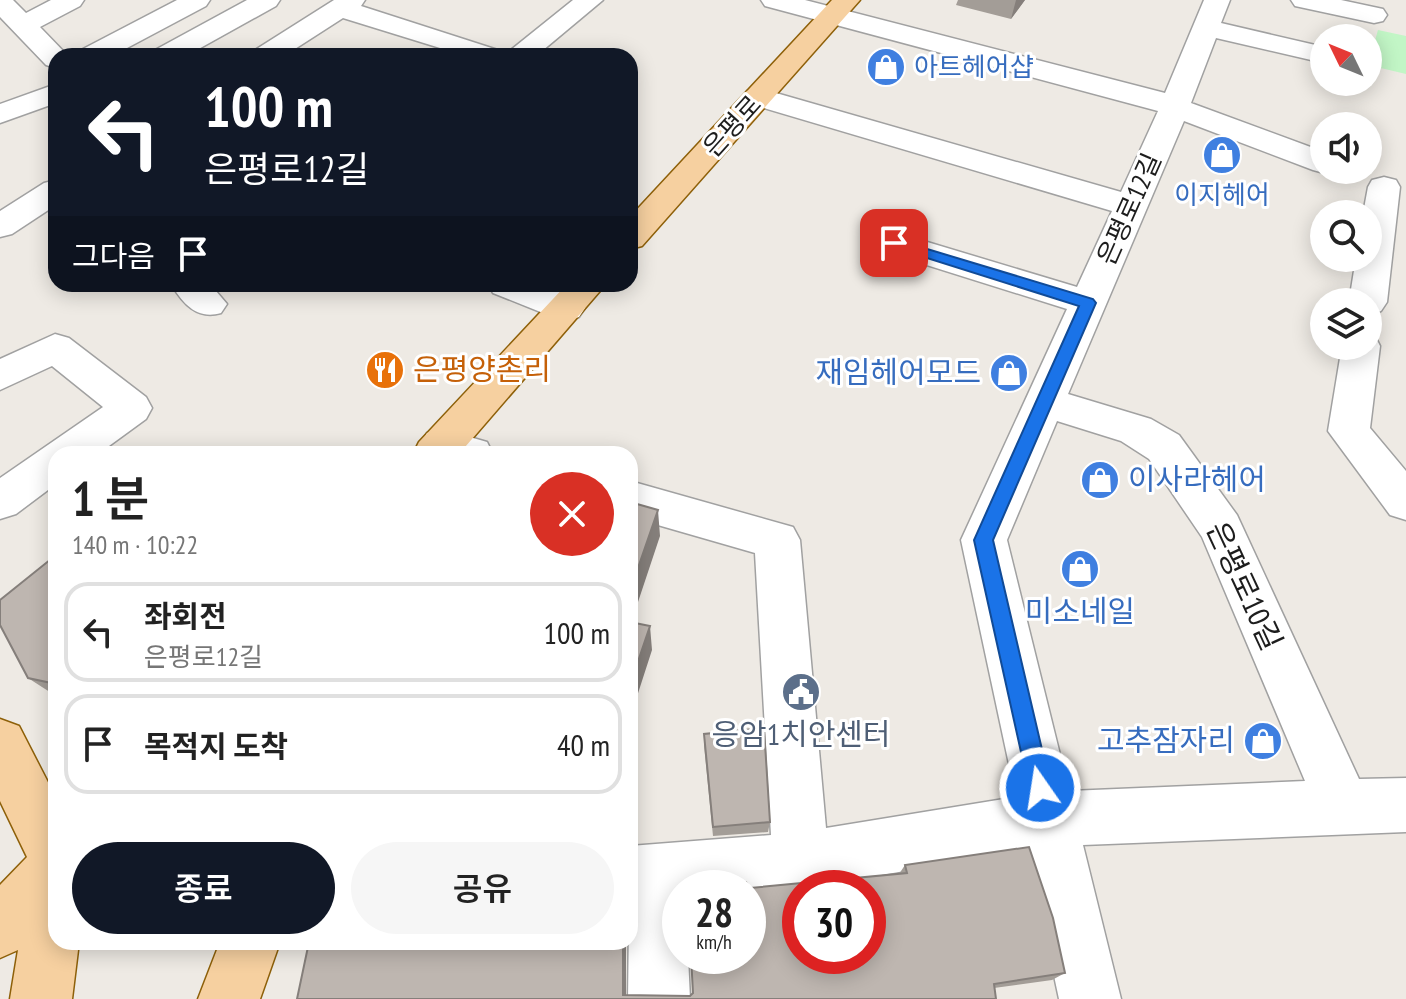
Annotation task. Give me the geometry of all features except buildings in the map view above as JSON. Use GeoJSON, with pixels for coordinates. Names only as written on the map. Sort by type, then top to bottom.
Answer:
{"type":"FeatureCollection","features":[{"type":"Feature","properties":{"kind":"main road","name":"은평로"},"geometry":{"type":"LineString","coordinates":[[638,229],[840,7]]}},
{"type":"Feature","properties":{"kind":"main road"},"geometry":{"type":"LineString","coordinates":[[451,446],[577,296]]}},
{"type":"Feature","properties":{"kind":"main road"},"geometry":{"type":"LineString","coordinates":[[0,744],[48,840]]}},
{"type":"Feature","properties":{"kind":"main road"},"geometry":{"type":"LineString","coordinates":[[0,928],[48,876]]}},
{"type":"Feature","properties":{"kind":"main road"},"geometry":{"type":"LineString","coordinates":[[41,999],[48,947]]}},
{"type":"Feature","properties":{"kind":"main road"},"geometry":{"type":"LineString","coordinates":[[229,999],[247,950]]}},
{"type":"Feature","properties":{"kind":"street"},"geometry":{"type":"LineString","coordinates":[[22,25],[71,0]]}},
{"type":"Feature","properties":{"kind":"street"},"geometry":{"type":"LineString","coordinates":[[106,48],[197,0]]}},
{"type":"Feature","properties":{"kind":"street"},"geometry":{"type":"LineString","coordinates":[[180,48],[267,0]]}},
{"type":"Feature","properties":{"kind":"street"},"geometry":{"type":"LineString","coordinates":[[278,0],[340,7],[470,48]]}},
{"type":"Feature","properties":{"kind":"street"},"geometry":{"type":"LineString","coordinates":[[529,48],[590,0]]}},
{"type":"Feature","properties":{"kind":"street"},"geometry":{"type":"LineString","coordinates":[[774,0],[840,7],[1175,106],[1310,158]]}},
{"type":"Feature","properties":{"kind":"street"},"geometry":{"type":"LineString","coordinates":[[1304,0],[1374,15]]}},
{"type":"Feature","properties":{"kind":"street"},"geometry":{"type":"LineString","coordinates":[[0,2],[48,51]]}},
{"type":"Feature","properties":{"kind":"street"},"geometry":{"type":"LineString","coordinates":[[277,48],[340,7]]}},
{"type":"Feature","properties":{"kind":"street","name":"은평로12길"},"geometry":{"type":"LineString","coordinates":[[894,243],[1088,303],[1212,14],[1310,50]]}},
{"type":"Feature","properties":{"kind":"street"},"geometry":{"type":"LineString","coordinates":[[0,114],[48,96]]}},
{"type":"Feature","properties":{"kind":"street"},"geometry":{"type":"LineString","coordinates":[[758,97],[1131,206]]}},
{"type":"Feature","properties":{"kind":"street"},"geometry":{"type":"LineString","coordinates":[[1371,288],[1395,192],[1375,184]]}},
{"type":"Feature","properties":{"kind":"street"},"geometry":{"type":"LineString","coordinates":[[0,226],[48,195]]}},
{"type":"Feature","properties":{"kind":"street"},"geometry":{"type":"LineString","coordinates":[[553,292],[577,296]]}},
{"type":"Feature","properties":{"kind":"street"},"geometry":{"type":"LineString","coordinates":[[1088,303],[984,540],[1090,999]]}},
{"type":"Feature","properties":{"kind":"street"},"geometry":{"type":"LineString","coordinates":[[0,376],[55,348],[132,408],[78,446]]}},
{"type":"Feature","properties":{"kind":"street"},"geometry":{"type":"LineString","coordinates":[[1359,360],[1349,431],[1406,502]]}},
{"type":"Feature","properties":{"kind":"street","name":"은평로10길"},"geometry":{"type":"LineString","coordinates":[[1045,402],[1136,430],[1164,447],[1221,528],[1343,807]]}},
{"type":"Feature","properties":{"kind":"street"},"geometry":{"type":"LineString","coordinates":[[0,501],[48,467]]}},
{"type":"Feature","properties":{"kind":"street"},"geometry":{"type":"LineString","coordinates":[[638,501],[777,540],[801,861]]}},
{"type":"Feature","properties":{"kind":"street"},"geometry":{"type":"LineString","coordinates":[[659,999],[643,875],[801,861],[1047,819],[1406,805]]}},
{"type":"Feature","properties":{"kind":"green space"},"geometry":{"type":"Polygon","coordinates":[[[1382,31],[1406,36],[1406,74],[1382,68],[1382,31]]]}},
{"type":"Feature","properties":{"kind":"place","name":"아트헤어샵"},"geometry":{"type":"Point","coordinates":[886,67]}},
{"type":"Feature","properties":{"kind":"place","name":"이지헤어"},"geometry":{"type":"Point","coordinates":[1222,155]}},
{"type":"Feature","properties":{"kind":"place","name":"은평양촌리"},"geometry":{"type":"Point","coordinates":[385,370]}},
{"type":"Feature","properties":{"kind":"place","name":"재임헤어모드"},"geometry":{"type":"Point","coordinates":[1009,373]}},
{"type":"Feature","properties":{"kind":"place","name":"이사라헤어"},"geometry":{"type":"Point","coordinates":[1100,480]}},
{"type":"Feature","properties":{"kind":"place","name":"미소네일"},"geometry":{"type":"Point","coordinates":[1080,569]}},
{"type":"Feature","properties":{"kind":"place","name":"응암1치안센터"},"geometry":{"type":"Point","coordinates":[801,692]}},
{"type":"Feature","properties":{"kind":"place","name":"고추잠자리"},"geometry":{"type":"Point","coordinates":[1263,741]}},
{"type":"Feature","properties":{"kind":"route"},"geometry":{"type":"LineString","coordinates":[[894,243],[1088,303],[984,540],[1040,788]]}}]}
